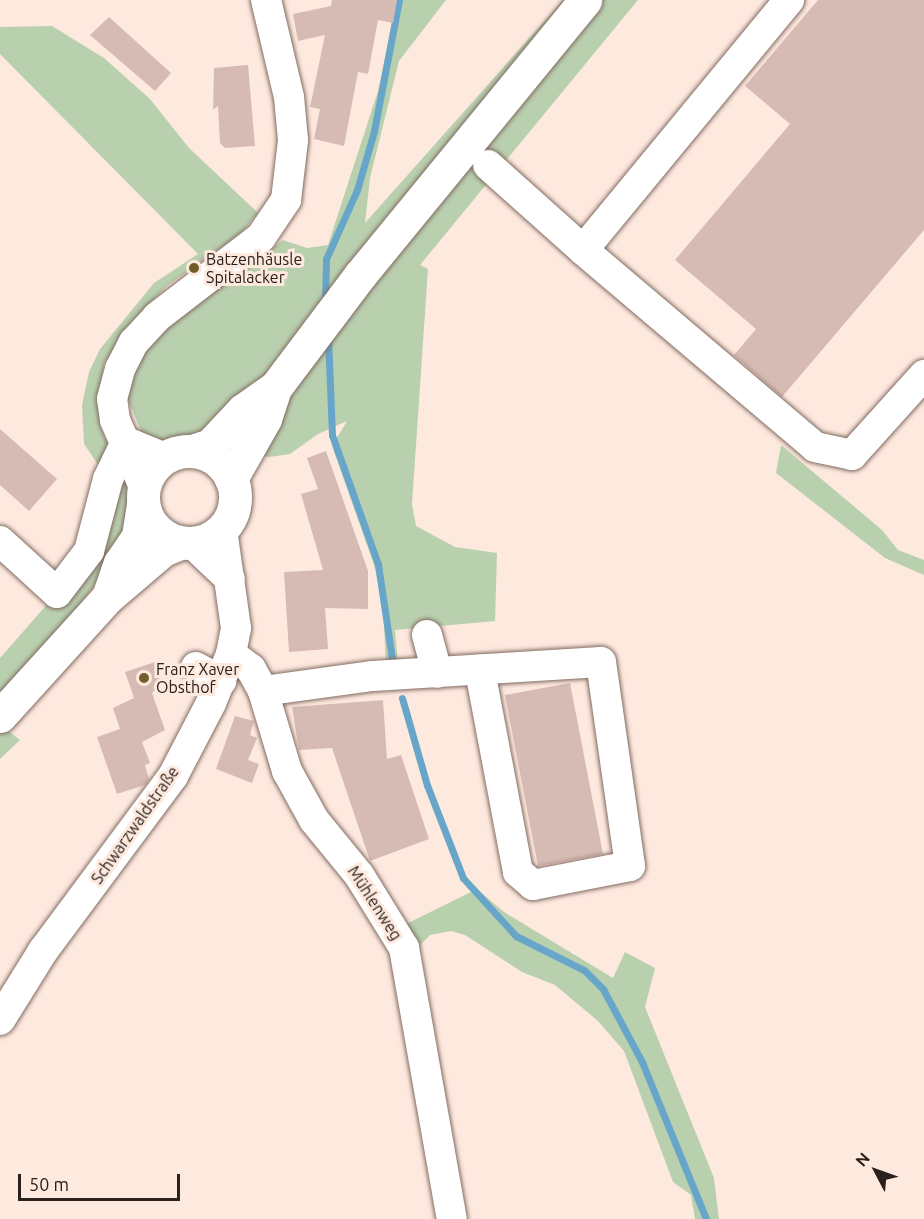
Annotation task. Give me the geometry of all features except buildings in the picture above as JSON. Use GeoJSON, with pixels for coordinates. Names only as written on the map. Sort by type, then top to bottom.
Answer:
{"type":"FeatureCollection","features":[{"type":"Feature","properties":{"kind":"main road"},"geometry":{"type":"LineString","coordinates":[[231,479],[265,419],[275,388],[310,340],[361,274],[585,0]]}},
{"type":"Feature","properties":{"kind":"main road"},"geometry":{"type":"LineString","coordinates":[[108,597],[120,563],[138,536],[144,496],[178,454],[210,445],[243,410],[275,388]]}},
{"type":"Feature","properties":{"kind":"main road"},"geometry":{"type":"LineString","coordinates":[[0,716],[108,597],[163,550],[222,530],[234,506],[231,479],[219,462],[178,454]]}},
{"type":"Feature","properties":{"kind":"main road"},"geometry":{"type":"LineString","coordinates":[[144,496],[156,530],[186,543]]}},
{"type":"Feature","properties":{"kind":"street"},"geometry":{"type":"LineString","coordinates":[[583,250],[789,0]]}},
{"type":"Feature","properties":{"kind":"street"},"geometry":{"type":"LineString","coordinates":[[144,496],[126,442],[115,420],[112,399],[120,369],[134,342],[157,317],[261,237],[286,200],[293,140],[289,97],[272,1]]}},
{"type":"Feature","properties":{"kind":"street"},"geometry":{"type":"LineString","coordinates":[[488,165],[583,250],[815,447],[852,455],[924,375]]}},
{"type":"Feature","properties":{"kind":"street"},"geometry":{"type":"LineString","coordinates":[[126,442],[178,454]]}},
{"type":"Feature","properties":{"kind":"street"},"geometry":{"type":"LineString","coordinates":[[0,541],[57,593],[89,551],[108,479],[126,442]]}},
{"type":"Feature","properties":{"kind":"street","name":"Schwarzwaldstraße"},"geometry":{"type":"LineString","coordinates":[[0,1020],[43,951],[173,776],[216,667],[236,628],[222,530]]}},
{"type":"Feature","properties":{"kind":"street"},"geometry":{"type":"LineString","coordinates":[[186,543],[230,579]]}},
{"type":"Feature","properties":{"kind":"street"},"geometry":{"type":"LineString","coordinates":[[427,635],[437,673]]}},
{"type":"Feature","properties":{"kind":"street"},"geometry":{"type":"LineString","coordinates":[[263,691],[437,673],[480,670],[601,662],[630,866],[533,885],[518,872],[480,670]]}},
{"type":"Feature","properties":{"kind":"street","name":"Mühlenweg"},"geometry":{"type":"LineString","coordinates":[[216,667],[251,669],[263,691],[287,771],[314,820],[358,875],[404,948],[452,1219]]}},
{"type":"Feature","properties":{"kind":"green space"},"geometry":{"type":"Polygon","coordinates":[[[397,0],[446,0],[399,61],[370,178],[365,223],[563,0],[638,0],[420,265],[428,269],[412,504],[416,526],[455,547],[497,553],[495,621],[395,630],[398,664],[386,668],[383,604],[374,565],[332,446],[347,421],[318,434],[290,454],[269,457],[236,451],[213,432],[158,448],[141,431],[126,395],[129,374],[154,336],[193,302],[241,274],[283,240],[307,248],[328,245],[378,91],[397,0]]]}},
{"type":"Feature","properties":{"kind":"green space"},"geometry":{"type":"Polygon","coordinates":[[[52,26],[104,58],[150,99],[189,148],[258,213],[240,234],[168,285],[134,319],[105,361],[97,398],[101,429],[130,492],[132,517],[125,542],[72,616],[0,695],[0,658],[57,593],[108,479],[84,444],[82,405],[89,372],[100,349],[154,283],[198,254],[0,54],[0,27],[52,26]]]}},
{"type":"Feature","properties":{"kind":"green space"},"geometry":{"type":"Polygon","coordinates":[[[781,445],[882,530],[898,550],[924,560],[924,575],[885,558],[776,473],[781,445]]]}},
{"type":"Feature","properties":{"kind":"green space"},"geometry":{"type":"Polygon","coordinates":[[[0,724],[20,740],[0,759],[0,724]]]}},
{"type":"Feature","properties":{"kind":"green space"},"geometry":{"type":"Polygon","coordinates":[[[477,889],[504,912],[613,978],[625,952],[655,968],[645,1007],[714,1178],[719,1219],[695,1219],[691,1195],[673,1182],[624,1051],[598,1021],[555,985],[522,972],[465,935],[451,931],[430,935],[416,949],[394,930],[477,889]]]}},
{"type":"Feature","properties":{"kind":"waterway"},"geometry":{"type":"LineString","coordinates":[[325,304],[326,259],[357,190],[374,131],[399,0]]}},
{"type":"Feature","properties":{"kind":"waterway"},"geometry":{"type":"LineString","coordinates":[[328,336],[332,435],[378,564],[393,666]]}},
{"type":"Feature","properties":{"kind":"waterway"},"geometry":{"type":"LineString","coordinates":[[402,698],[427,785],[463,878],[516,936],[584,970],[603,989],[642,1062],[706,1219]]}},
{"type":"Feature","properties":{"kind":"place","name":"Batzenhäusle Spitalacker"},"geometry":{"type":"Point","coordinates":[194,268]}},
{"type":"Feature","properties":{"kind":"place","name":"Franz Xaver Obsthof"},"geometry":{"type":"Point","coordinates":[144,678]}}]}
